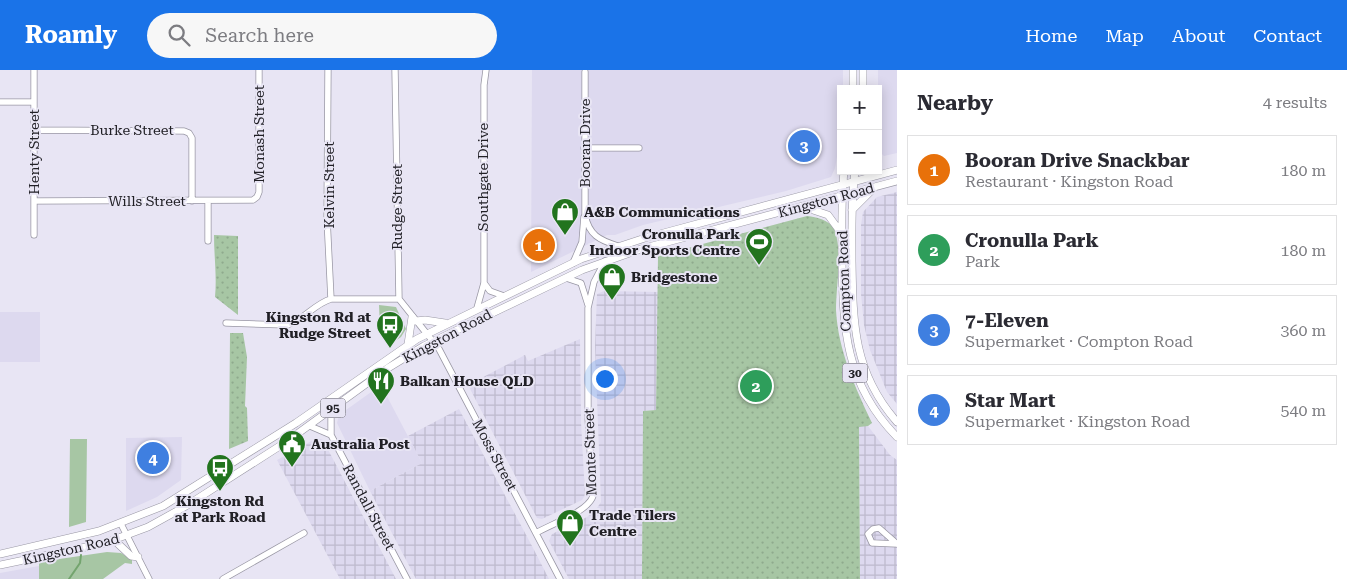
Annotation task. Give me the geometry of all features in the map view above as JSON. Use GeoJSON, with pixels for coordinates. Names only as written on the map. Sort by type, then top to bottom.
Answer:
{"type":"FeatureCollection","features":[{"type":"Feature","properties":{"kind":"main road"},"geometry":{"type":"LineString","coordinates":[[852,85],[853,70]]}},
{"type":"Feature","properties":{"kind":"main road"},"geometry":{"type":"LineString","coordinates":[[863,70],[863,85]]}},
{"type":"Feature","properties":{"kind":"main road"},"geometry":{"type":"LineString","coordinates":[[882,170],[886,173]]}},
{"type":"Feature","properties":{"kind":"main road","name":"Kingston Road"},"geometry":{"type":"LineString","coordinates":[[0,554],[87,534],[121,524],[153,511],[187,493],[306,417],[408,344],[477,308],[573,263],[618,246],[897,170]]}},
{"type":"Feature","properties":{"kind":"main road","name":"Compton Road"},"geometry":{"type":"LineString","coordinates":[[844,175],[842,196],[843,324],[848,351],[865,394],[880,418],[897,437]]}},
{"type":"Feature","properties":{"kind":"main road","name":"Compton Road"},"geometry":{"type":"LineString","coordinates":[[855,175],[852,210],[853,308],[856,339],[861,360],[872,387],[897,422]]}},
{"type":"Feature","properties":{"kind":"main road","name":"Kingston Road"},"geometry":{"type":"LineString","coordinates":[[0,565],[114,540],[148,527],[186,506],[310,426],[388,368],[434,341],[604,261],[897,181]]}},
{"type":"Feature","properties":{"kind":"main road"},"geometry":{"type":"LineString","coordinates":[[852,210],[874,188]]}},
{"type":"Feature","properties":{"kind":"main road"},"geometry":{"type":"LineString","coordinates":[[803,207],[828,215],[842,234]]}},
{"type":"Feature","properties":{"kind":"main road"},"geometry":{"type":"LineString","coordinates":[[408,344],[414,319],[445,324]]}},
{"type":"Feature","properties":{"kind":"main road"},"geometry":{"type":"LineString","coordinates":[[114,540],[132,556],[138,557]]}},
{"type":"Feature","properties":{"kind":"street","name":"Henty Street"},"geometry":{"type":"LineString","coordinates":[[34,70],[34,235]]}},
{"type":"Feature","properties":{"kind":"street","name":"Monash Street"},"geometry":{"type":"LineString","coordinates":[[258,197],[259,70]]}},
{"type":"Feature","properties":{"kind":"street","name":"Kelvin Street"},"geometry":{"type":"LineString","coordinates":[[328,70],[327,218],[331,299]]}},
{"type":"Feature","properties":{"kind":"street","name":"Rudge Street"},"geometry":{"type":"LineString","coordinates":[[396,70],[399,298]]}},
{"type":"Feature","properties":{"kind":"street","name":"Southgate Drive"},"geometry":{"type":"LineString","coordinates":[[477,308],[484,284],[484,95],[486,70]]}},
{"type":"Feature","properties":{"kind":"street","name":"Booran Drive"},"geometry":{"type":"LineString","coordinates":[[573,263],[582,242],[585,214],[585,72]]}},
{"type":"Feature","properties":{"kind":"street"},"geometry":{"type":"LineString","coordinates":[[0,102],[34,102]]}},
{"type":"Feature","properties":{"kind":"street","name":"Burke Street"},"geometry":{"type":"LineString","coordinates":[[35,130],[189,132],[192,138],[192,201]]}},
{"type":"Feature","properties":{"kind":"street"},"geometry":{"type":"LineString","coordinates":[[584,148],[638,148]]}},
{"type":"Feature","properties":{"kind":"street","name":"Wills Street"},"geometry":{"type":"LineString","coordinates":[[35,201],[208,201],[253,200],[258,197]]}},
{"type":"Feature","properties":{"kind":"street"},"geometry":{"type":"LineString","coordinates":[[208,201],[208,241]]}},
{"type":"Feature","properties":{"kind":"street","name":"Booran Drive"},"geometry":{"type":"LineString","coordinates":[[585,214],[588,227],[595,236],[618,246]]}},
{"type":"Feature","properties":{"kind":"street","name":"Monte Street"},"geometry":{"type":"LineString","coordinates":[[536,533],[591,503],[593,496],[588,418],[588,308],[594,282],[604,261]]}},
{"type":"Feature","properties":{"kind":"street","name":"Monte Street"},"geometry":{"type":"LineString","coordinates":[[566,278],[581,283],[588,308]]}},
{"type":"Feature","properties":{"kind":"street"},"geometry":{"type":"LineString","coordinates":[[484,284],[490,291],[504,296]]}},
{"type":"Feature","properties":{"kind":"street"},"geometry":{"type":"LineString","coordinates":[[226,323],[287,325],[296,322],[324,301],[331,299],[399,298],[414,319],[428,333]]}},
{"type":"Feature","properties":{"kind":"street","name":"Moss Street"},"geometry":{"type":"LineString","coordinates":[[428,333],[434,341],[560,579]]}},
{"type":"Feature","properties":{"kind":"street","name":"Randall Street"},"geometry":{"type":"LineString","coordinates":[[330,410],[331,435],[407,579]]}},
{"type":"Feature","properties":{"kind":"street"},"geometry":{"type":"LineString","coordinates":[[310,426],[331,435]]}},
{"type":"Feature","properties":{"kind":"street"},"geometry":{"type":"LineString","coordinates":[[121,524],[150,579]]}},
{"type":"Feature","properties":{"kind":"street"},"geometry":{"type":"LineString","coordinates":[[879,528],[897,544],[872,543],[868,534],[873,529],[879,528]]}},
{"type":"Feature","properties":{"kind":"street"},"geometry":{"type":"LineString","coordinates":[[223,579],[304,533]]}},
{"type":"Feature","properties":{"kind":"shaded area"},"geometry":{"type":"Polygon","coordinates":[[[532,70],[843,70],[843,85],[837,85],[837,157],[831,177],[786,191],[643,225],[615,235],[607,235],[531,272],[532,70]]]}},
{"type":"Feature","properties":{"kind":"shaded area"},"geometry":{"type":"Polygon","coordinates":[[[878,70],[897,70],[897,153],[884,156],[882,154],[882,85],[878,85],[878,70]]]}},
{"type":"Feature","properties":{"kind":"shaded area"},"geometry":{"type":"Polygon","coordinates":[[[897,192],[897,404],[887,392],[870,350],[864,325],[861,294],[861,225],[863,212],[877,197],[897,192]]]}},
{"type":"Feature","properties":{"kind":"shaded area"},"geometry":{"type":"Polygon","coordinates":[[[604,291],[658,292],[656,410],[643,411],[642,579],[569,579],[549,541],[552,534],[587,517],[595,511],[601,502],[595,347],[597,294],[604,291]]]}},
{"type":"Feature","properties":{"kind":"shaded area"},"geometry":{"type":"Polygon","coordinates":[[[0,312],[40,312],[40,362],[0,362],[0,312]]]}},
{"type":"Feature","properties":{"kind":"shaded area"},"geometry":{"type":"Polygon","coordinates":[[[580,339],[581,422],[585,495],[582,500],[542,519],[537,518],[468,385],[525,355],[528,361],[580,339]]]}},
{"type":"Feature","properties":{"kind":"shaded area"},"geometry":{"type":"Polygon","coordinates":[[[381,385],[422,463],[370,491],[337,423],[339,415],[381,385]]]}},
{"type":"Feature","properties":{"kind":"shaded area"},"geometry":{"type":"Polygon","coordinates":[[[459,409],[549,579],[416,579],[370,491],[422,463],[408,436],[459,409]]]}},
{"type":"Feature","properties":{"kind":"shaded area"},"geometry":{"type":"Polygon","coordinates":[[[859,426],[868,426],[890,455],[897,460],[897,579],[860,579],[859,426]]]}},
{"type":"Feature","properties":{"kind":"shaded area"},"geometry":{"type":"Polygon","coordinates":[[[182,437],[181,480],[157,497],[126,511],[126,438],[182,437]]]}},
{"type":"Feature","properties":{"kind":"shaded area"},"geometry":{"type":"Polygon","coordinates":[[[317,438],[323,440],[396,579],[340,579],[277,460],[317,438]]]}},
{"type":"Feature","properties":{"kind":"shaded area"},"geometry":{"type":"Polygon","coordinates":[[[39,566],[39,579],[0,579],[0,573],[39,566]]]}},
{"type":"Feature","properties":{"kind":"green space"},"geometry":{"type":"Polygon","coordinates":[[[807,216],[826,221],[834,229],[837,238],[837,325],[844,354],[854,382],[872,423],[868,426],[859,427],[860,579],[642,579],[643,411],[656,410],[658,256],[807,216]]]}},
{"type":"Feature","properties":{"kind":"green space"},"geometry":{"type":"Polygon","coordinates":[[[214,235],[238,236],[238,315],[215,297],[214,235]]]}},
{"type":"Feature","properties":{"kind":"green space"},"geometry":{"type":"Polygon","coordinates":[[[379,305],[396,307],[406,329],[401,337],[391,344],[380,327],[379,305]]]}},
{"type":"Feature","properties":{"kind":"green space"},"geometry":{"type":"Polygon","coordinates":[[[230,333],[243,333],[247,357],[245,406],[247,408],[248,441],[229,449],[230,333]]]}},
{"type":"Feature","properties":{"kind":"green space"},"geometry":{"type":"Polygon","coordinates":[[[70,439],[87,439],[86,522],[69,527],[70,439]]]}},
{"type":"Feature","properties":{"kind":"green space"},"geometry":{"type":"Polygon","coordinates":[[[107,552],[121,553],[132,560],[132,564],[125,563],[103,579],[39,579],[39,562],[107,552]]]}},
{"type":"Feature","properties":{"kind":"waterway"},"geometry":{"type":"LineString","coordinates":[[69,579],[80,563],[81,555]]}},
{"type":"Feature","properties":{"kind":"place","name":"7-Eleven"},"geometry":{"type":"Point","coordinates":[804,146]}},
{"type":"Feature","properties":{"kind":"place","name":"A&B Communications"},"geometry":{"type":"Point","coordinates":[565,236]}},
{"type":"Feature","properties":{"kind":"place","name":"Booran Drive Snackbar"},"geometry":{"type":"Point","coordinates":[539,245]}},
{"type":"Feature","properties":{"kind":"place","name":"Cronulla Park Indoor Sports Centre"},"geometry":{"type":"Point","coordinates":[759,266]}},
{"type":"Feature","properties":{"kind":"place","name":"Bridgestone"},"geometry":{"type":"Point","coordinates":[612,301]}},
{"type":"Feature","properties":{"kind":"place","name":"Kingston Rd at Rudge Street"},"geometry":{"type":"Point","coordinates":[390,349]}},
{"type":"Feature","properties":{"kind":"place","name":"Cronulla Park"},"geometry":{"type":"Point","coordinates":[756,386]}},
{"type":"Feature","properties":{"kind":"place","name":"Balkan House QLD"},"geometry":{"type":"Point","coordinates":[381,405]}},
{"type":"Feature","properties":{"kind":"place","name":"Star Mart"},"geometry":{"type":"Point","coordinates":[153,458]}},
{"type":"Feature","properties":{"kind":"place","name":"Australia Post"},"geometry":{"type":"Point","coordinates":[292,468]}},
{"type":"Feature","properties":{"kind":"place","name":"Kingston Rd at Park Road"},"geometry":{"type":"Point","coordinates":[220,492]}},
{"type":"Feature","properties":{"kind":"place","name":"Trade Tilers Centre"},"geometry":{"type":"Point","coordinates":[570,547]}}]}
